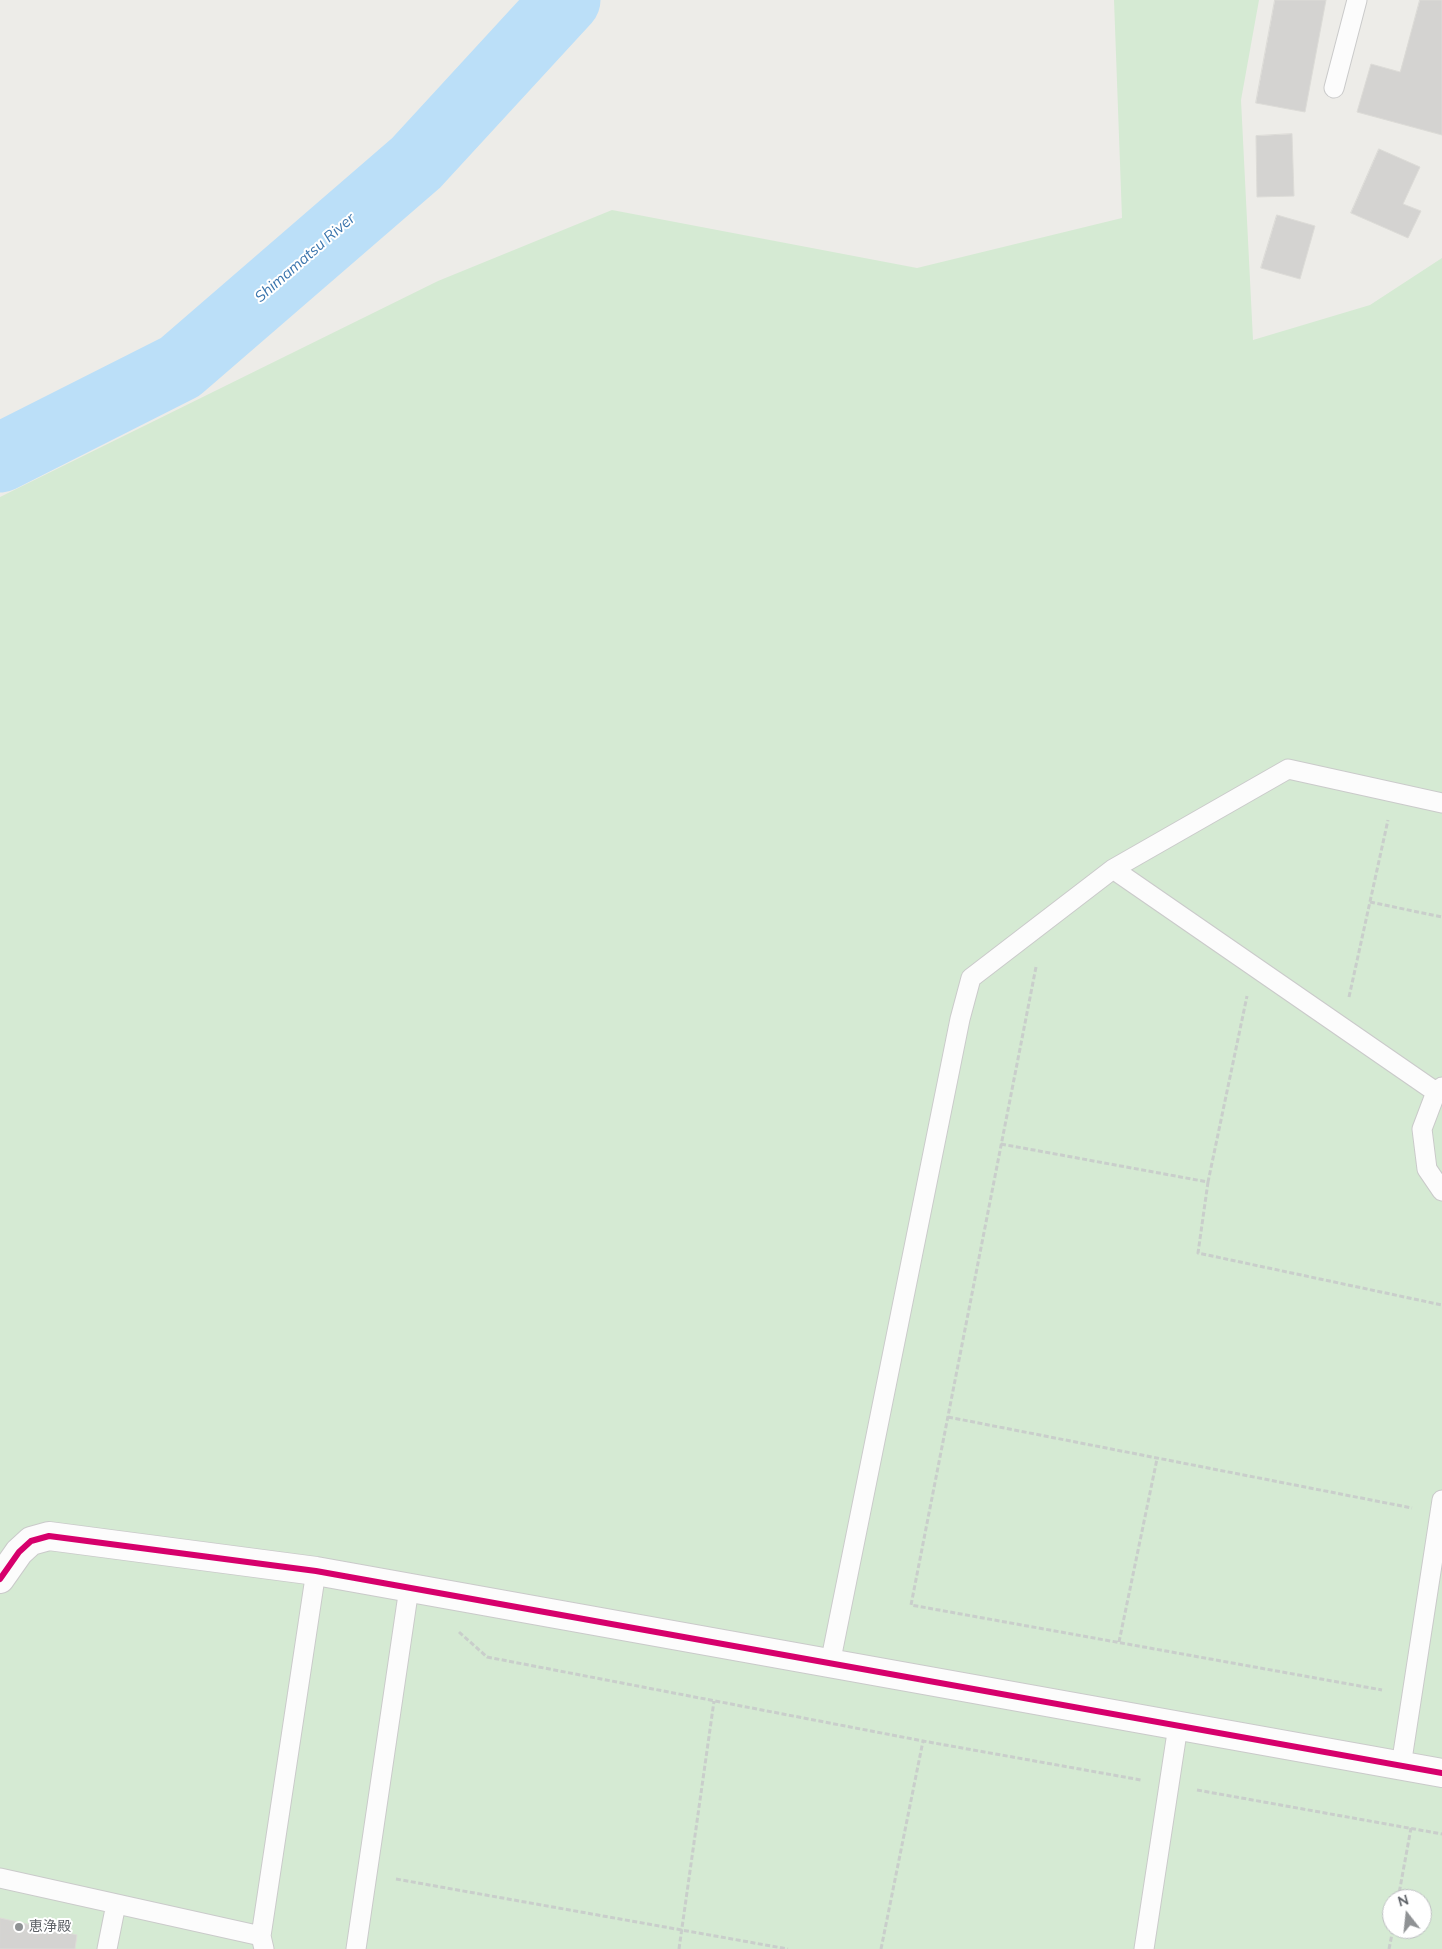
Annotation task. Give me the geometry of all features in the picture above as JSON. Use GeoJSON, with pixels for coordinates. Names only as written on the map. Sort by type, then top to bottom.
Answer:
{"type":"FeatureCollection","features":[{"type":"Feature","properties":{"kind":"street"},"geometry":{"type":"LineString","coordinates":[[0,1578],[19,1552],[31,1541],[49,1536],[316,1571],[1442,1773]]}},
{"type":"Feature","properties":{"kind":"lane"},"geometry":{"type":"LineString","coordinates":[[1334,88],[1357,0]]}},
{"type":"Feature","properties":{"kind":"lane"},"geometry":{"type":"LineString","coordinates":[[830,1664],[960,1019],[970,978],[1113,870],[1288,769],[1442,803]]}},
{"type":"Feature","properties":{"kind":"lane"},"geometry":{"type":"LineString","coordinates":[[1113,870],[1439,1090],[1422,1129],[1427,1169],[1442,1191]]}},
{"type":"Feature","properties":{"kind":"lane"},"geometry":{"type":"LineString","coordinates":[[1401,1766],[1441,1507]]}},
{"type":"Feature","properties":{"kind":"lane"},"geometry":{"type":"LineString","coordinates":[[0,1878],[116,1904],[262,1943],[316,1571]]}},
{"type":"Feature","properties":{"kind":"lane"},"geometry":{"type":"LineString","coordinates":[[356,1949],[410,1588]]}},
{"type":"Feature","properties":{"kind":"lane"},"geometry":{"type":"LineString","coordinates":[[1144,1949],[1178,1726]]}},
{"type":"Feature","properties":{"kind":"lane"},"geometry":{"type":"LineString","coordinates":[[107,1949],[116,1904]]}},
{"type":"Feature","properties":{"kind":"path"},"geometry":{"type":"LineString","coordinates":[[1343,1027],[1395,792]]}},
{"type":"Feature","properties":{"kind":"path"},"geometry":{"type":"LineString","coordinates":[[1370,902],[1442,918]]}},
{"type":"Feature","properties":{"kind":"path"},"geometry":{"type":"LineString","coordinates":[[1044,922],[911,1605],[1412,1696]]}},
{"type":"Feature","properties":{"kind":"path"},"geometry":{"type":"LineString","coordinates":[[1253,966],[1208,1182],[1198,1253],[1442,1305]]}},
{"type":"Feature","properties":{"kind":"path"},"geometry":{"type":"LineString","coordinates":[[1001,1144],[1208,1182]]}},
{"type":"Feature","properties":{"kind":"path"},"geometry":{"type":"LineString","coordinates":[[948,1417],[1157,1458],[1441,1507]]}},
{"type":"Feature","properties":{"kind":"path"},"geometry":{"type":"LineString","coordinates":[[1119,1642],[1157,1458]]}},
{"type":"Feature","properties":{"kind":"path"},"geometry":{"type":"LineString","coordinates":[[459,1632],[487,1657],[923,1741],[1442,1834]]}},
{"type":"Feature","properties":{"kind":"path"},"geometry":{"type":"LineString","coordinates":[[679,1949],[714,1702]]}},
{"type":"Feature","properties":{"kind":"path"},"geometry":{"type":"LineString","coordinates":[[881,1949],[923,1741]]}},
{"type":"Feature","properties":{"kind":"path"},"geometry":{"type":"LineString","coordinates":[[1400,1889],[1410,1828]]}},
{"type":"Feature","properties":{"kind":"path"},"geometry":{"type":"LineString","coordinates":[[368,1874],[788,1949]]}},
{"type":"Feature","properties":{"kind":"green space"},"geometry":{"type":"Polygon","coordinates":[[[1114,0],[1259,0],[1241,100],[1253,340],[1370,305],[1442,258],[1442,1949],[0,1949],[0,497],[438,281],[612,210],[917,268],[1122,218],[1114,0]]]}},
{"type":"Feature","properties":{"kind":"building"},"geometry":{"type":"Polygon","coordinates":[[[1275,0],[1326,0],[1305,112],[1256,103],[1275,0]]]}},
{"type":"Feature","properties":{"kind":"building"},"geometry":{"type":"Polygon","coordinates":[[[1420,0],[1442,0],[1442,135],[1357,112],[1371,64],[1400,72],[1420,0]]]}},
{"type":"Feature","properties":{"kind":"building"},"geometry":{"type":"Polygon","coordinates":[[[1292,134],[1294,196],[1257,197],[1256,136],[1292,134]]]}},
{"type":"Feature","properties":{"kind":"building"},"geometry":{"type":"Polygon","coordinates":[[[1379,149],[1420,167],[1403,204],[1421,211],[1408,238],[1351,213],[1379,149]]]}},
{"type":"Feature","properties":{"kind":"building"},"geometry":{"type":"Polygon","coordinates":[[[1277,215],[1315,226],[1300,279],[1261,268],[1277,215]]]}},
{"type":"Feature","properties":{"kind":"building","name":"恵浄殿"},"geometry":{"type":"Polygon","coordinates":[[[0,1918],[77,1935],[75,1949],[0,1949],[0,1918]]]}},
{"type":"Feature","properties":{"kind":"waterway","name":"Shimamatsu River"},"geometry":{"type":"LineString","coordinates":[[0,458],[180,367],[416,163],[566,0]]}},
{"type":"Feature","properties":{"kind":"cycle path"},"geometry":{"type":"LineString","coordinates":[[0,1579],[19,1552],[31,1541],[49,1536],[316,1571],[1442,1773]]}},
{"type":"Feature","properties":{"kind":"place","name":"恵浄殿"},"geometry":{"type":"Point","coordinates":[19,1927]}}]}
